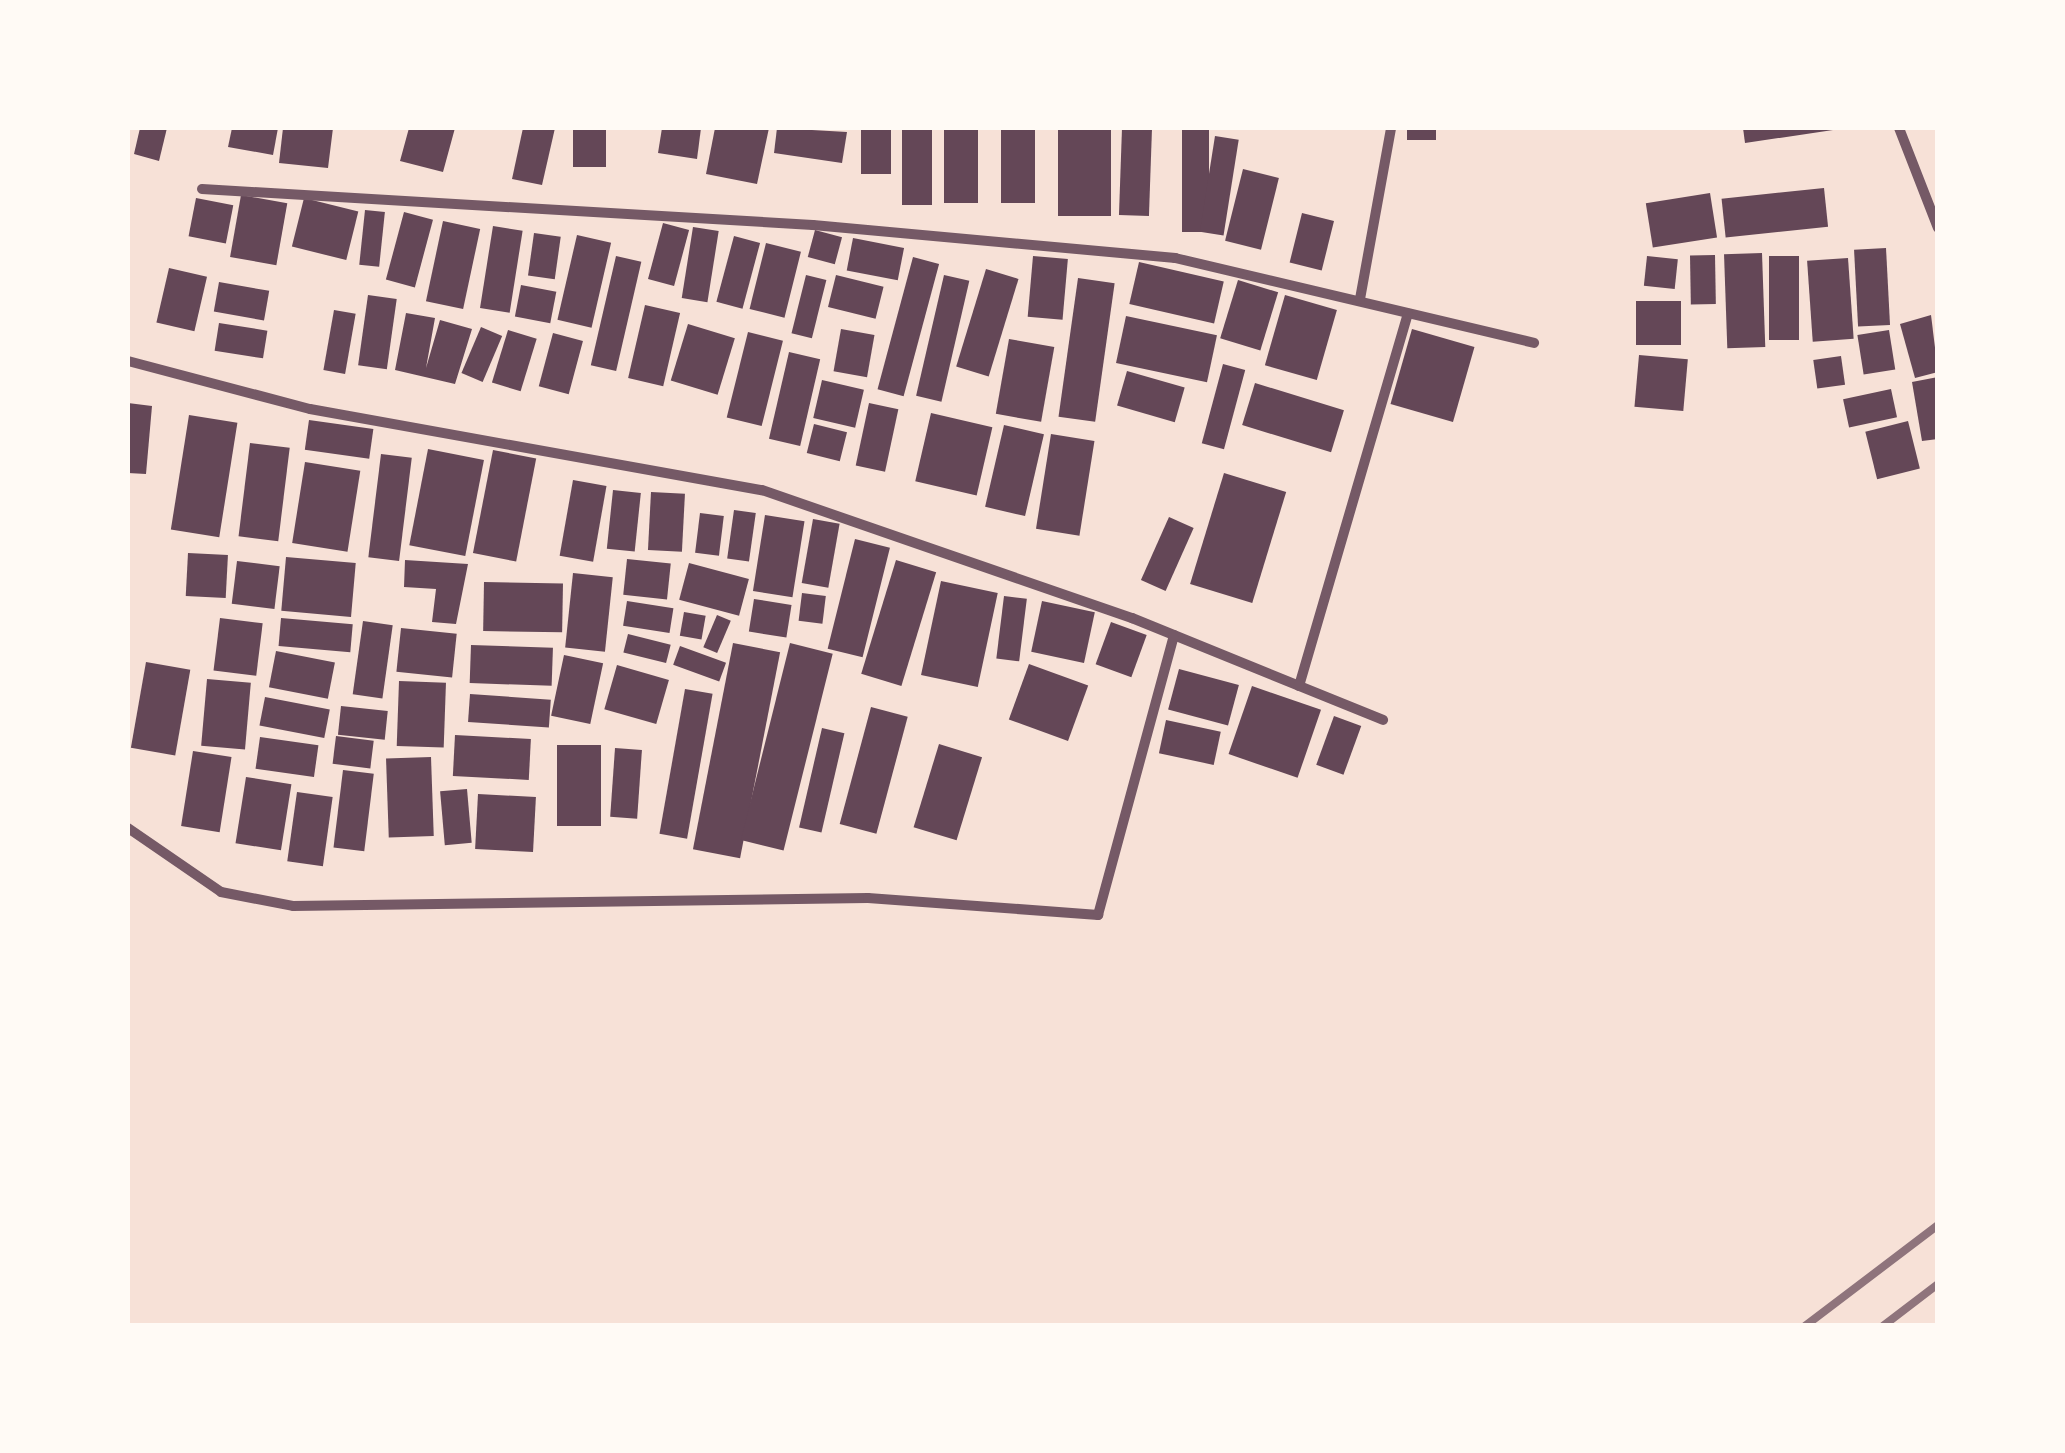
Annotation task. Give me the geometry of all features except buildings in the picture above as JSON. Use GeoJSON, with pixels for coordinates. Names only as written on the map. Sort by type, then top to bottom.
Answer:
{"type":"FeatureCollection","features":[{"type":"Feature","properties":{"kind":"street"},"geometry":{"type":"LineString","coordinates":[[1360,300],[1391,128]]}},
{"type":"Feature","properties":{"kind":"street"},"geometry":{"type":"LineString","coordinates":[[1898,128],[1938,228]]}},
{"type":"Feature","properties":{"kind":"street"},"geometry":{"type":"LineString","coordinates":[[202,189],[814,225],[1175,258],[1534,343]]}},
{"type":"Feature","properties":{"kind":"street"},"geometry":{"type":"LineString","coordinates":[[1299,686],[1408,314]]}},
{"type":"Feature","properties":{"kind":"street"},"geometry":{"type":"LineString","coordinates":[[128,362],[310,410],[762,490],[1174,635],[1383,720]]}},
{"type":"Feature","properties":{"kind":"street"},"geometry":{"type":"LineString","coordinates":[[128,828],[221,892],[293,906],[868,898],[1098,915],[1174,635]]}},
{"type":"Feature","properties":{"kind":"railway"},"geometry":{"type":"LineString","coordinates":[[1805,1326],[1938,1225]]}},
{"type":"Feature","properties":{"kind":"railway"},"geometry":{"type":"LineString","coordinates":[[1883,1326],[1938,1284]]}}]}
